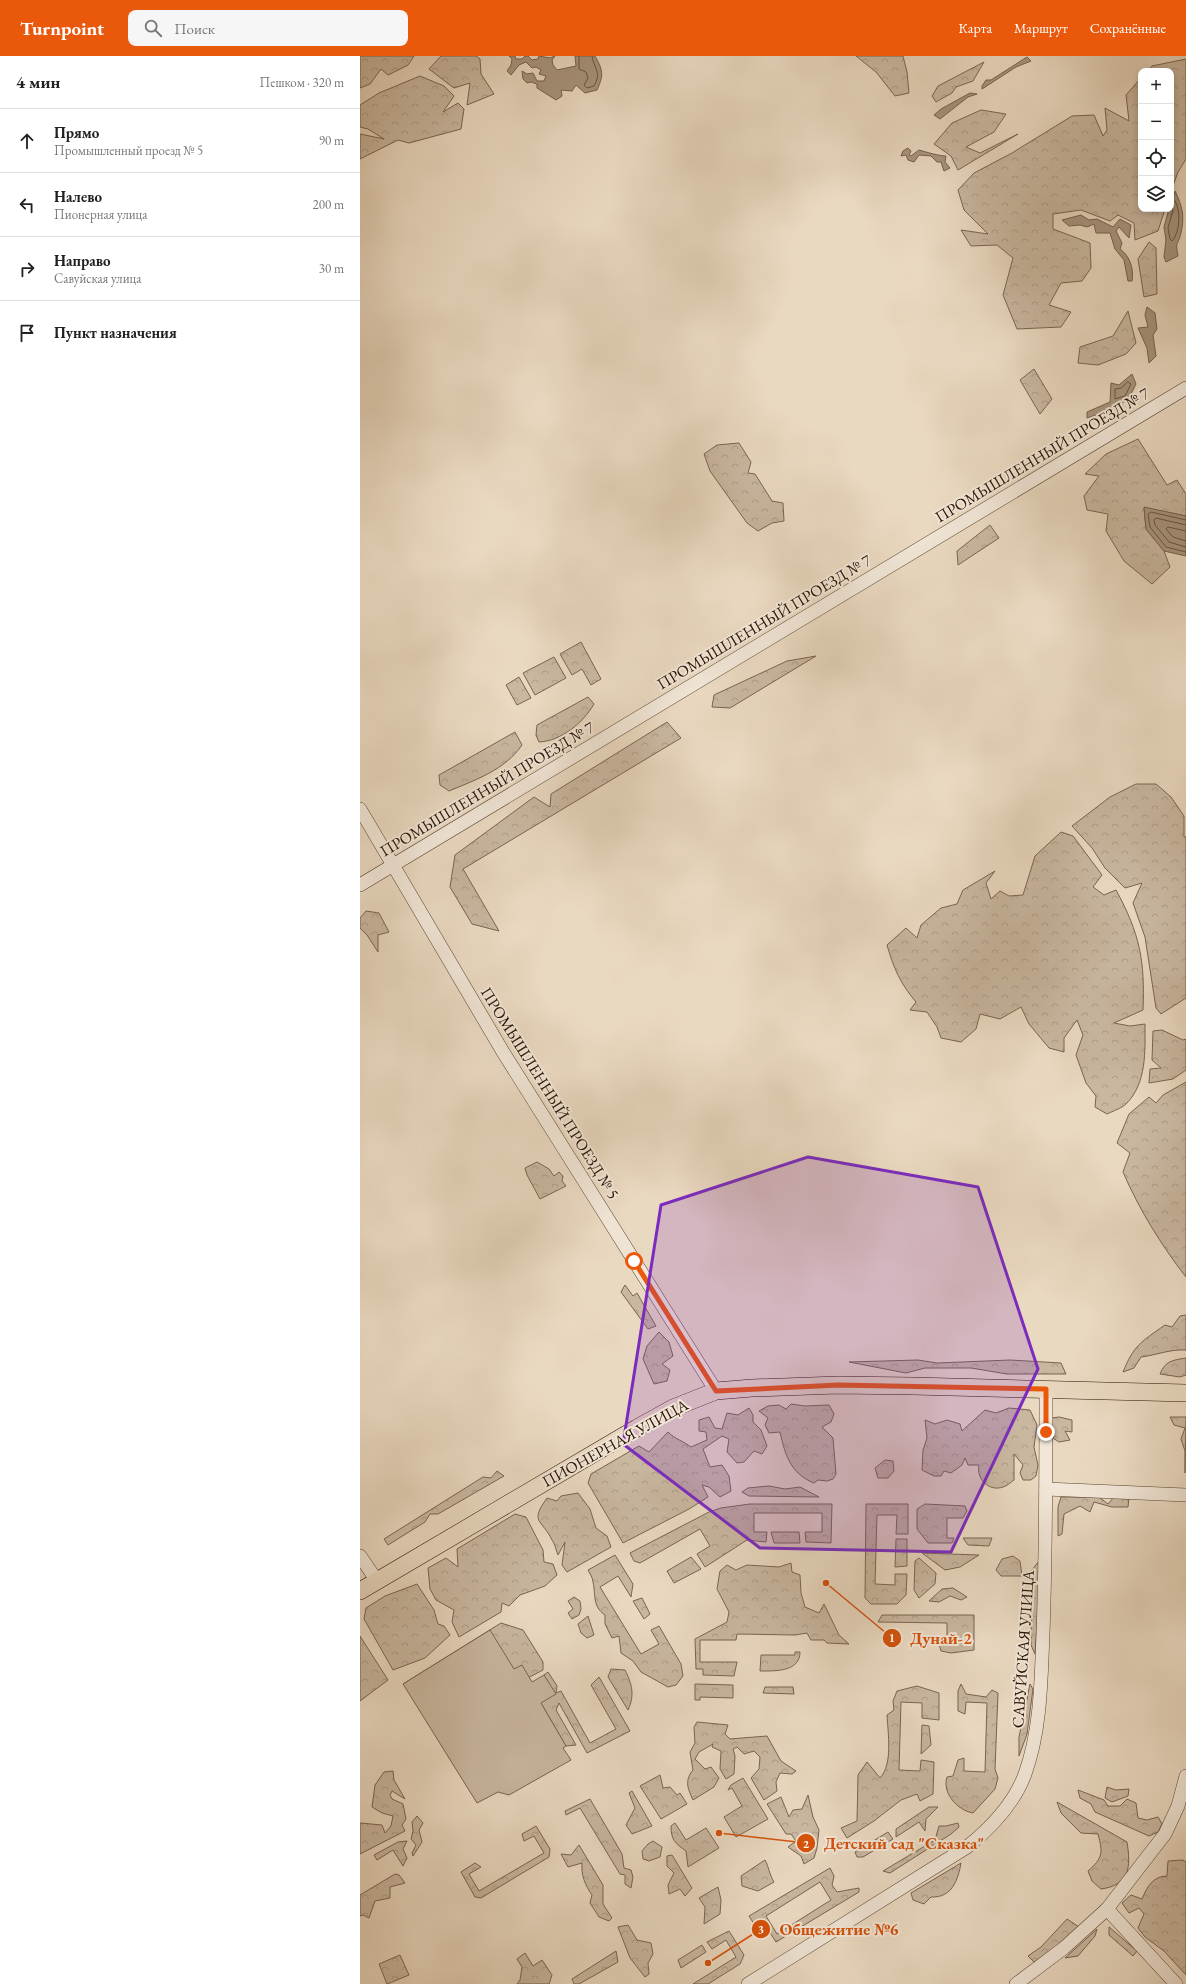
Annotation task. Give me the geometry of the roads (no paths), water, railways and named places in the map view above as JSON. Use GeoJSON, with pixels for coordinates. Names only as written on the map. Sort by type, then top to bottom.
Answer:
{"type":"FeatureCollection","features":[{"type":"Feature","properties":{"kind":"main road","name":"ПИОНЕРНАЯ УЛИЦА"},"geometry":{"type":"LineString","coordinates":[[360,1591],[636,1428],[673,1408],[716,1391],[838,1385],[1186,1393]]}},
{"type":"Feature","properties":{"kind":"street","name":"ПРОМЫШЛЕННЫЙ ПРОЕЗД № 7"},"geometry":{"type":"LineString","coordinates":[[360,885],[1186,388]]}},
{"type":"Feature","properties":{"kind":"street","name":"ПРОМЫШЛЕННЫЙ ПРОЕЗД № 5"},"geometry":{"type":"LineString","coordinates":[[360,809],[392,866],[507,1058],[716,1391]]}},
{"type":"Feature","properties":{"kind":"street","name":"САВУЙСКАЯ УЛИЦА"},"geometry":{"type":"LineString","coordinates":[[748,1984],[967,1847],[984,1834],[1009,1806],[1024,1776],[1031,1753],[1040,1691],[1046,1552],[1046,1389]]}},
{"type":"Feature","properties":{"kind":"street"},"geometry":{"type":"LineString","coordinates":[[1046,1489],[1186,1495]]}},
{"type":"Feature","properties":{"kind":"street"},"geometry":{"type":"LineString","coordinates":[[360,1556],[377,1581]]}},
{"type":"Feature","properties":{"kind":"street"},"geometry":{"type":"LineString","coordinates":[[1016,1984],[1064,1948],[1107,1909],[1165,1834],[1178,1806],[1186,1776]]}},
{"type":"Feature","properties":{"kind":"street"},"geometry":{"type":"LineString","coordinates":[[1107,1909],[1176,1984]]}},
{"type":"Feature","properties":{"kind":"water"},"geometry":{"type":"Polygon","coordinates":[[[509,56],[515,56],[516,59],[522,59],[525,56],[528,56],[532,60],[538,59],[539,56],[550,58],[555,56],[552,60],[553,65],[557,70],[576,66],[575,56],[595,56],[600,65],[602,76],[597,90],[585,93],[576,85],[572,91],[561,90],[562,96],[556,100],[537,88],[537,84],[531,82],[527,83],[523,79],[522,71],[527,74],[533,73],[537,81],[544,81],[546,76],[539,74],[541,70],[536,67],[532,68],[526,62],[519,65],[511,75],[507,71],[511,65],[512,59],[509,56]]]}},
{"type":"Feature","properties":{"kind":"water"},"geometry":{"type":"Polygon","coordinates":[[[1027,57],[1031,61],[1016,67],[982,89],[982,86],[986,80],[991,80],[1027,57]]]}},
{"type":"Feature","properties":{"kind":"water"},"geometry":{"type":"Polygon","coordinates":[[[970,93],[977,94],[968,97],[940,119],[934,115],[941,109],[970,93]]]}},
{"type":"Feature","properties":{"kind":"water"},"geometry":{"type":"Polygon","coordinates":[[[908,148],[911,151],[909,155],[911,156],[919,150],[946,156],[945,162],[950,168],[944,171],[941,162],[937,162],[931,156],[919,155],[914,162],[908,160],[906,155],[901,156],[903,151],[908,148]]]}},
{"type":"Feature","properties":{"kind":"water"},"geometry":{"type":"Polygon","coordinates":[[[1175,191],[1182,211],[1183,221],[1177,245],[1178,256],[1166,262],[1164,257],[1166,240],[1164,227],[1168,212],[1174,212],[1175,191]]]}},
{"type":"Feature","properties":{"kind":"water"},"geometry":{"type":"Polygon","coordinates":[[[1081,215],[1089,220],[1097,219],[1113,227],[1120,219],[1131,225],[1129,238],[1119,227],[1116,231],[1122,243],[1120,249],[1129,259],[1132,272],[1132,281],[1128,281],[1124,260],[1115,249],[1110,233],[1096,233],[1094,224],[1087,227],[1080,225],[1069,226],[1062,220],[1081,215]]]}},
{"type":"Feature","properties":{"kind":"water"},"geometry":{"type":"Polygon","coordinates":[[[1147,307],[1155,313],[1157,329],[1153,335],[1156,356],[1149,363],[1147,348],[1138,328],[1148,327],[1145,315],[1147,307]]]}},
{"type":"Feature","properties":{"kind":"water"},"geometry":{"type":"Polygon","coordinates":[[[1132,374],[1136,384],[1128,400],[1102,413],[1087,418],[1087,412],[1110,402],[1111,383],[1119,385],[1132,374]]]}},
{"type":"Feature","properties":{"kind":"water"},"geometry":{"type":"Polygon","coordinates":[[[1144,507],[1186,516],[1186,556],[1164,551],[1146,529],[1144,507]]]}},
{"type":"Feature","properties":{"kind":"place","name":"Дунай-2"},"geometry":{"type":"Point","coordinates":[826,1583]}},
{"type":"Feature","properties":{"kind":"place","name":"Детский сад \"Сказка\""},"geometry":{"type":"Point","coordinates":[719,1833]}},
{"type":"Feature","properties":{"kind":"place","name":"Общежитие №6"},"geometry":{"type":"Point","coordinates":[708,1963]}}]}
